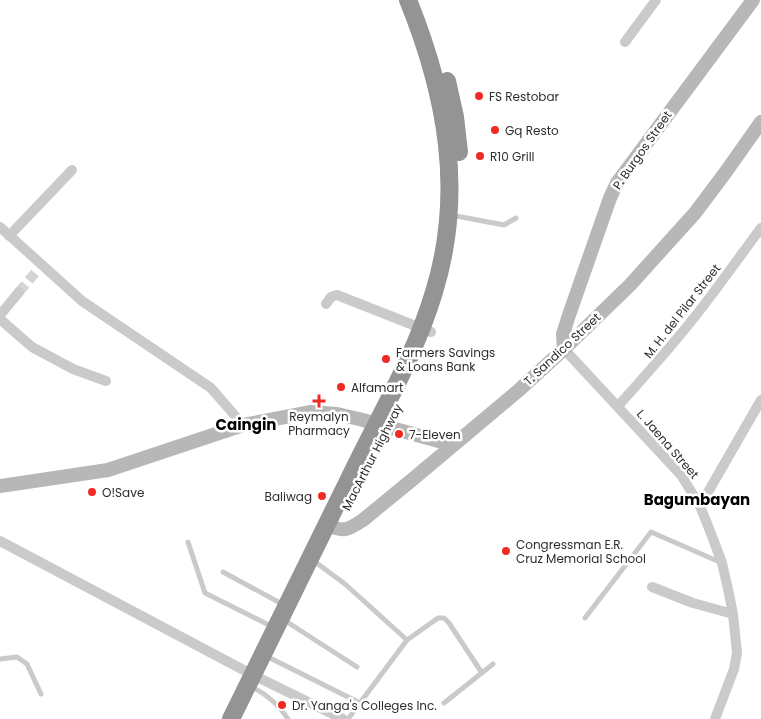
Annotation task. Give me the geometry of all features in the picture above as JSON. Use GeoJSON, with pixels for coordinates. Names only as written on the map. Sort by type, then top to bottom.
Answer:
{"type":"FeatureCollection","features":[{"type":"Feature","properties":{"kind":"highway","name":"MacArthur Highway"},"geometry":{"type":"LineString","coordinates":[[408,0],[424,43],[438,90],[447,139],[453,215]]}},
{"type":"Feature","properties":{"kind":"highway","name":"MacArthur Highway"},"geometry":{"type":"LineString","coordinates":[[230,719],[254,679],[262,654],[331,526],[382,425],[392,394],[426,330],[448,281],[452,262],[453,215],[460,165],[459,138],[443,68],[433,36],[418,0]]}},
{"type":"Feature","properties":{"kind":"highway","name":"MacArthur Highway"},"geometry":{"type":"LineString","coordinates":[[297,586],[318,564],[331,526]]}},
{"type":"Feature","properties":{"kind":"main road","name":"P. Burgos Street"},"geometry":{"type":"LineString","coordinates":[[564,349],[564,334],[569,315],[617,183],[753,0]]}},
{"type":"Feature","properties":{"kind":"main road","name":"T. Sandico Street"},"geometry":{"type":"LineString","coordinates":[[331,526],[346,530],[363,520],[519,390],[564,349],[630,285],[695,212],[761,122]]}},
{"type":"Feature","properties":{"kind":"main road"},"geometry":{"type":"LineString","coordinates":[[0,486],[108,470],[243,425],[311,412],[337,414],[453,445]]}},
{"type":"Feature","properties":{"kind":"street"},"geometry":{"type":"LineString","coordinates":[[625,42],[656,0]]}},
{"type":"Feature","properties":{"kind":"street"},"geometry":{"type":"LineString","coordinates":[[9,236],[72,170]]}},
{"type":"Feature","properties":{"kind":"street"},"geometry":{"type":"LineString","coordinates":[[0,227],[82,301],[211,388],[243,425]]}},
{"type":"Feature","properties":{"kind":"street","name":"M. H. del Pilar Street"},"geometry":{"type":"LineString","coordinates":[[618,406],[678,338],[761,228]]}},
{"type":"Feature","properties":{"kind":"street"},"geometry":{"type":"LineString","coordinates":[[35,274],[42,264]]}},
{"type":"Feature","properties":{"kind":"street"},"geometry":{"type":"LineString","coordinates":[[19,292],[0,319],[32,347],[73,369],[106,381]]}},
{"type":"Feature","properties":{"kind":"street"},"geometry":{"type":"LineString","coordinates":[[326,304],[332,297],[337,295],[426,330]]}},
{"type":"Feature","properties":{"kind":"street","name":"L. Jaena Street"},"geometry":{"type":"LineString","coordinates":[[564,349],[668,459],[681,475],[700,506],[722,563],[736,636],[737,653],[734,669],[715,719]]}},
{"type":"Feature","properties":{"kind":"street"},"geometry":{"type":"LineString","coordinates":[[700,506],[761,400]]}},
{"type":"Feature","properties":{"kind":"street"},"geometry":{"type":"LineString","coordinates":[[0,541],[254,679],[343,719]]}},
{"type":"Feature","properties":{"kind":"street"},"geometry":{"type":"LineString","coordinates":[[652,586],[693,602],[733,614]]}},
{"type":"Feature","properties":{"kind":"lane"},"geometry":{"type":"LineString","coordinates":[[453,215],[504,226],[516,218]]}},
{"type":"Feature","properties":{"kind":"lane"},"geometry":{"type":"LineString","coordinates":[[584,618],[651,532],[722,563]]}},
{"type":"Feature","properties":{"kind":"lane"},"geometry":{"type":"LineString","coordinates":[[188,542],[205,593],[281,617]]}},
{"type":"Feature","properties":{"kind":"lane"},"geometry":{"type":"LineString","coordinates":[[318,564],[345,584],[407,640]]}},
{"type":"Feature","properties":{"kind":"lane"},"geometry":{"type":"LineString","coordinates":[[223,572],[281,617],[357,668]]}},
{"type":"Feature","properties":{"kind":"lane"},"geometry":{"type":"LineString","coordinates":[[348,719],[407,640],[438,618],[444,618],[449,623],[482,673]]}},
{"type":"Feature","properties":{"kind":"lane"},"geometry":{"type":"LineString","coordinates":[[262,654],[360,703]]}},
{"type":"Feature","properties":{"kind":"lane"},"geometry":{"type":"LineString","coordinates":[[0,659],[17,657],[27,664],[40,694]]}},
{"type":"Feature","properties":{"kind":"lane"},"geometry":{"type":"LineString","coordinates":[[444,704],[493,664]]}},
{"type":"Feature","properties":{"kind":"lane"},"geometry":{"type":"LineString","coordinates":[[254,679],[262,692],[283,711],[288,719]]}},
{"type":"Feature","properties":{"kind":"tunnel"},"geometry":{"type":"LineString","coordinates":[[19,292],[35,273]]}},
{"type":"Feature","properties":{"kind":"place","name":"FS Restobar"},"geometry":{"type":"Point","coordinates":[479,96]}},
{"type":"Feature","properties":{"kind":"place","name":"Gq Resto"},"geometry":{"type":"Point","coordinates":[495,130]}},
{"type":"Feature","properties":{"kind":"place","name":"R10 Grill"},"geometry":{"type":"Point","coordinates":[480,156]}},
{"type":"Feature","properties":{"kind":"place","name":"Farmers Savings & Loans Bank"},"geometry":{"type":"Point","coordinates":[386,359]}},
{"type":"Feature","properties":{"kind":"place","name":"Alfamart"},"geometry":{"type":"Point","coordinates":[341,387]}},
{"type":"Feature","properties":{"kind":"place","name":"Reymalyn Pharmacy"},"geometry":{"type":"Point","coordinates":[319,401]}},
{"type":"Feature","properties":{"kind":"place","name":"7-Eleven"},"geometry":{"type":"Point","coordinates":[399,434]}},
{"type":"Feature","properties":{"kind":"place","name":"O!Save"},"geometry":{"type":"Point","coordinates":[92,492]}},
{"type":"Feature","properties":{"kind":"place","name":"Baliwag"},"geometry":{"type":"Point","coordinates":[322,496]}},
{"type":"Feature","properties":{"kind":"place","name":"Congressman E.R. Cruz Memorial School"},"geometry":{"type":"Point","coordinates":[506,551]}},
{"type":"Feature","properties":{"kind":"place","name":"Dr. Yanga's Colleges Inc."},"geometry":{"type":"Point","coordinates":[282,705]}},
{"type":"Feature","properties":{"kind":"district","name":"Caingin"},"geometry":{"type":"Point","coordinates":[246,424]}},
{"type":"Feature","properties":{"kind":"district","name":"Bagumbayan"},"geometry":{"type":"Point","coordinates":[697,499]}}]}
